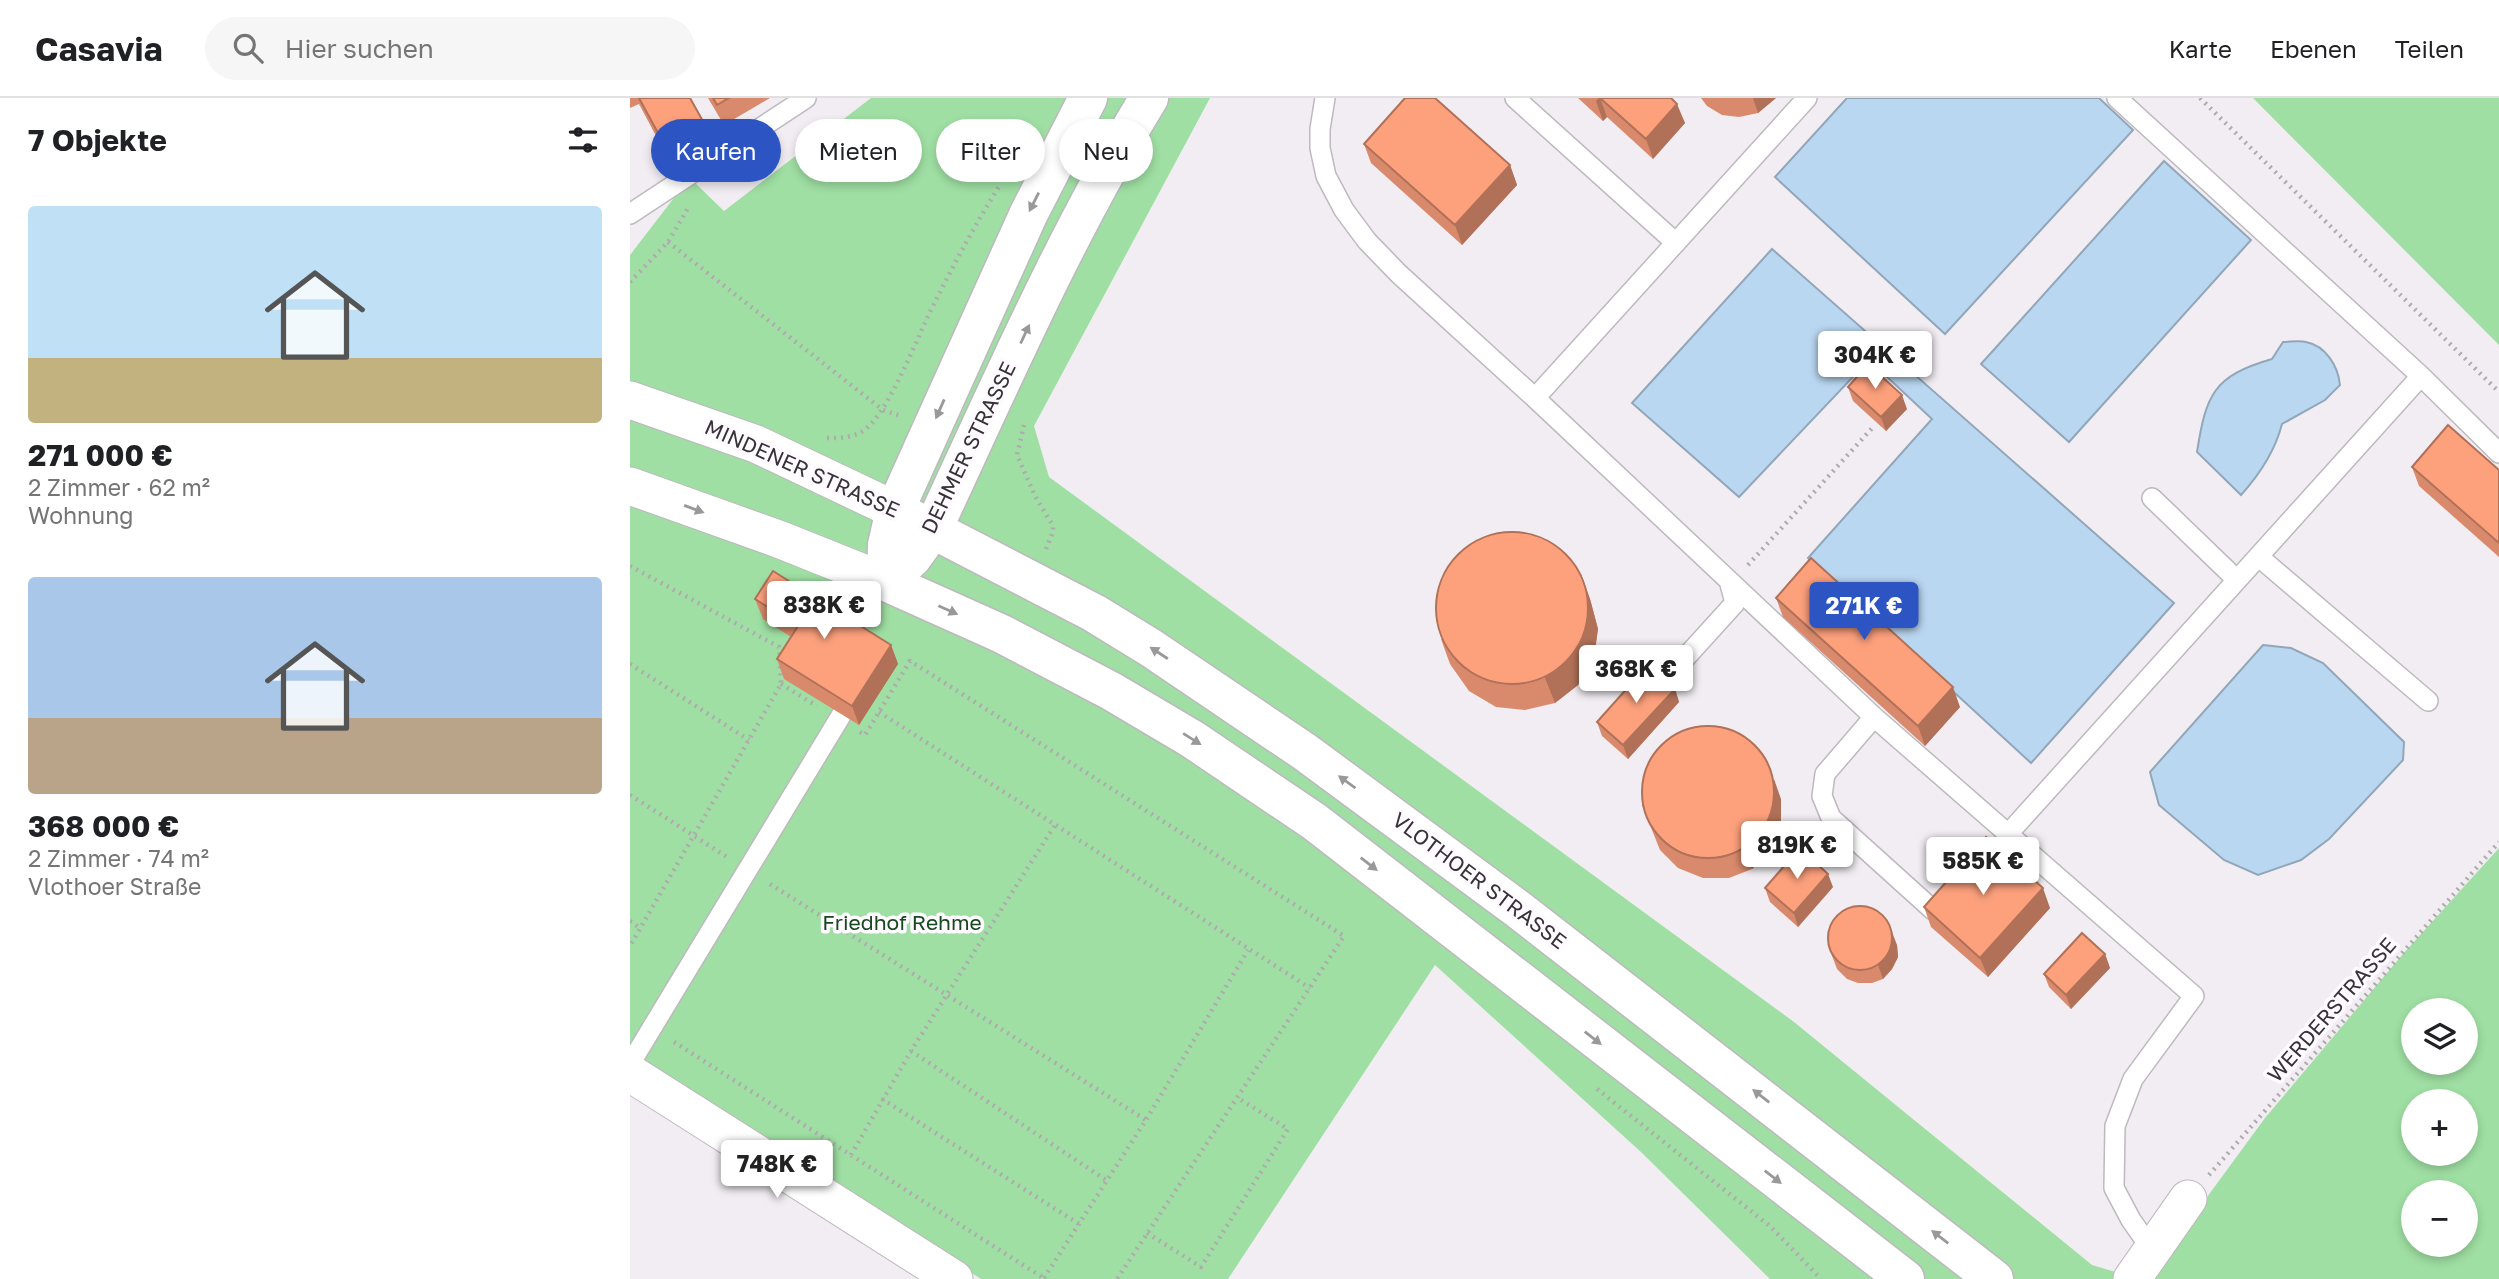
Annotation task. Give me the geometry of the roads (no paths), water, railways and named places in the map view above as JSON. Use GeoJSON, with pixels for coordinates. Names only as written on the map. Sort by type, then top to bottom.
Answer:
{"type":"FeatureCollection","features":[{"type":"Feature","properties":{"kind":"main road","name":"DEHMER STRASSE"},"geometry":{"type":"LineString","coordinates":[[886,582],[887,545],[895,510],[1029,213],[1088,98]]}},
{"type":"Feature","properties":{"kind":"main road","name":"DEHMER STRASSE"},"geometry":{"type":"LineString","coordinates":[[886,582],[912,558],[933,529],[1069,239],[1117,150],[1149,98]]}},
{"type":"Feature","properties":{"kind":"main road","name":"MINDENER STRASSE"},"geometry":{"type":"LineString","coordinates":[[895,510],[933,529]]}},
{"type":"Feature","properties":{"kind":"main road","name":"VLOTHOER STRASSE"},"geometry":{"type":"LineString","coordinates":[[933,529],[1094,613],[1152,648],[1327,768],[1660,1018],[1994,1279]]}},
{"type":"Feature","properties":{"kind":"main road"},"geometry":{"type":"LineString","coordinates":[[886,582],[1002,634],[1111,691],[1192,739],[1315,821],[1905,1279]]}},
{"type":"Feature","properties":{"kind":"street","name":"MINDENER STRASSE"},"geometry":{"type":"LineString","coordinates":[[630,400],[757,444],[895,510]]}},
{"type":"Feature","properties":{"kind":"street"},"geometry":{"type":"LineString","coordinates":[[630,486],[781,540],[886,582]]}},
{"type":"Feature","properties":{"kind":"street"},"geometry":{"type":"LineString","coordinates":[[630,1073],[954,1279]]}},
{"type":"Feature","properties":{"kind":"street"},"geometry":{"type":"LineString","coordinates":[[2142,1264],[2188,1199]]}},
{"type":"Feature","properties":{"kind":"lane"},"geometry":{"type":"LineString","coordinates":[[630,214],[806,98]]}},
{"type":"Feature","properties":{"kind":"lane"},"geometry":{"type":"LineString","coordinates":[[1325,98],[1320,148],[1326,176],[1344,210],[1367,241],[1399,274],[1874,717],[2194,996],[2133,1079],[2115,1126],[2114,1188],[2132,1220],[2142,1264]]}},
{"type":"Feature","properties":{"kind":"lane"},"geometry":{"type":"LineString","coordinates":[[1515,98],[1676,243]]}},
{"type":"Feature","properties":{"kind":"lane"},"geometry":{"type":"LineString","coordinates":[[1535,398],[1807,98]]}},
{"type":"Feature","properties":{"kind":"lane"},"geometry":{"type":"LineString","coordinates":[[2117,98],[2421,376],[2499,453]]}},
{"type":"Feature","properties":{"kind":"lane"},"geometry":{"type":"LineString","coordinates":[[2008,834],[2421,376]]}},
{"type":"Feature","properties":{"kind":"lane"},"geometry":{"type":"LineString","coordinates":[[2152,498],[2236,579]]}},
{"type":"Feature","properties":{"kind":"lane"},"geometry":{"type":"LineString","coordinates":[[2259,557],[2428,701]]}},
{"type":"Feature","properties":{"kind":"lane"},"geometry":{"type":"LineString","coordinates":[[1667,678],[1735,603],[1730,584]]}},
{"type":"Feature","properties":{"kind":"lane"},"geometry":{"type":"LineString","coordinates":[[630,1064],[841,717]]}},
{"type":"Feature","properties":{"kind":"lane"},"geometry":{"type":"LineString","coordinates":[[1874,717],[1825,774],[1822,796],[1831,818],[1933,910]]}},
{"type":"Feature","properties":{"kind":"water"},"geometry":{"type":"Polygon","coordinates":[[[1847,98],[2099,98],[2133,130],[1945,334],[1775,177],[1847,98]]]}},
{"type":"Feature","properties":{"kind":"water"},"geometry":{"type":"Polygon","coordinates":[[[2164,161],[2251,240],[2069,442],[1981,364],[2164,161]]]}},
{"type":"Feature","properties":{"kind":"water"},"geometry":{"type":"Polygon","coordinates":[[[1772,249],[2174,603],[2031,763],[1808,558],[1932,419],[1869,360],[1739,497],[1632,403],[1772,249]]]}},
{"type":"Feature","properties":{"kind":"water"},"geometry":{"type":"Polygon","coordinates":[[[2303,341],[2325,352],[2334,364],[2340,385],[2325,400],[2282,424],[2266,462],[2241,495],[2197,452],[2204,416],[2216,390],[2225,381],[2237,373],[2272,359],[2283,342],[2303,341]]]}},
{"type":"Feature","properties":{"kind":"water"},"geometry":{"type":"Polygon","coordinates":[[[2263,645],[2291,648],[2323,663],[2404,742],[2403,760],[2329,839],[2301,860],[2258,875],[2224,860],[2159,805],[2150,772],[2263,645]]]}},
{"type":"Feature","properties":{"kind":"park label","name":"Friedhof Rehme"},"geometry":{"type":"Point","coordinates":[902,923]}}]}
